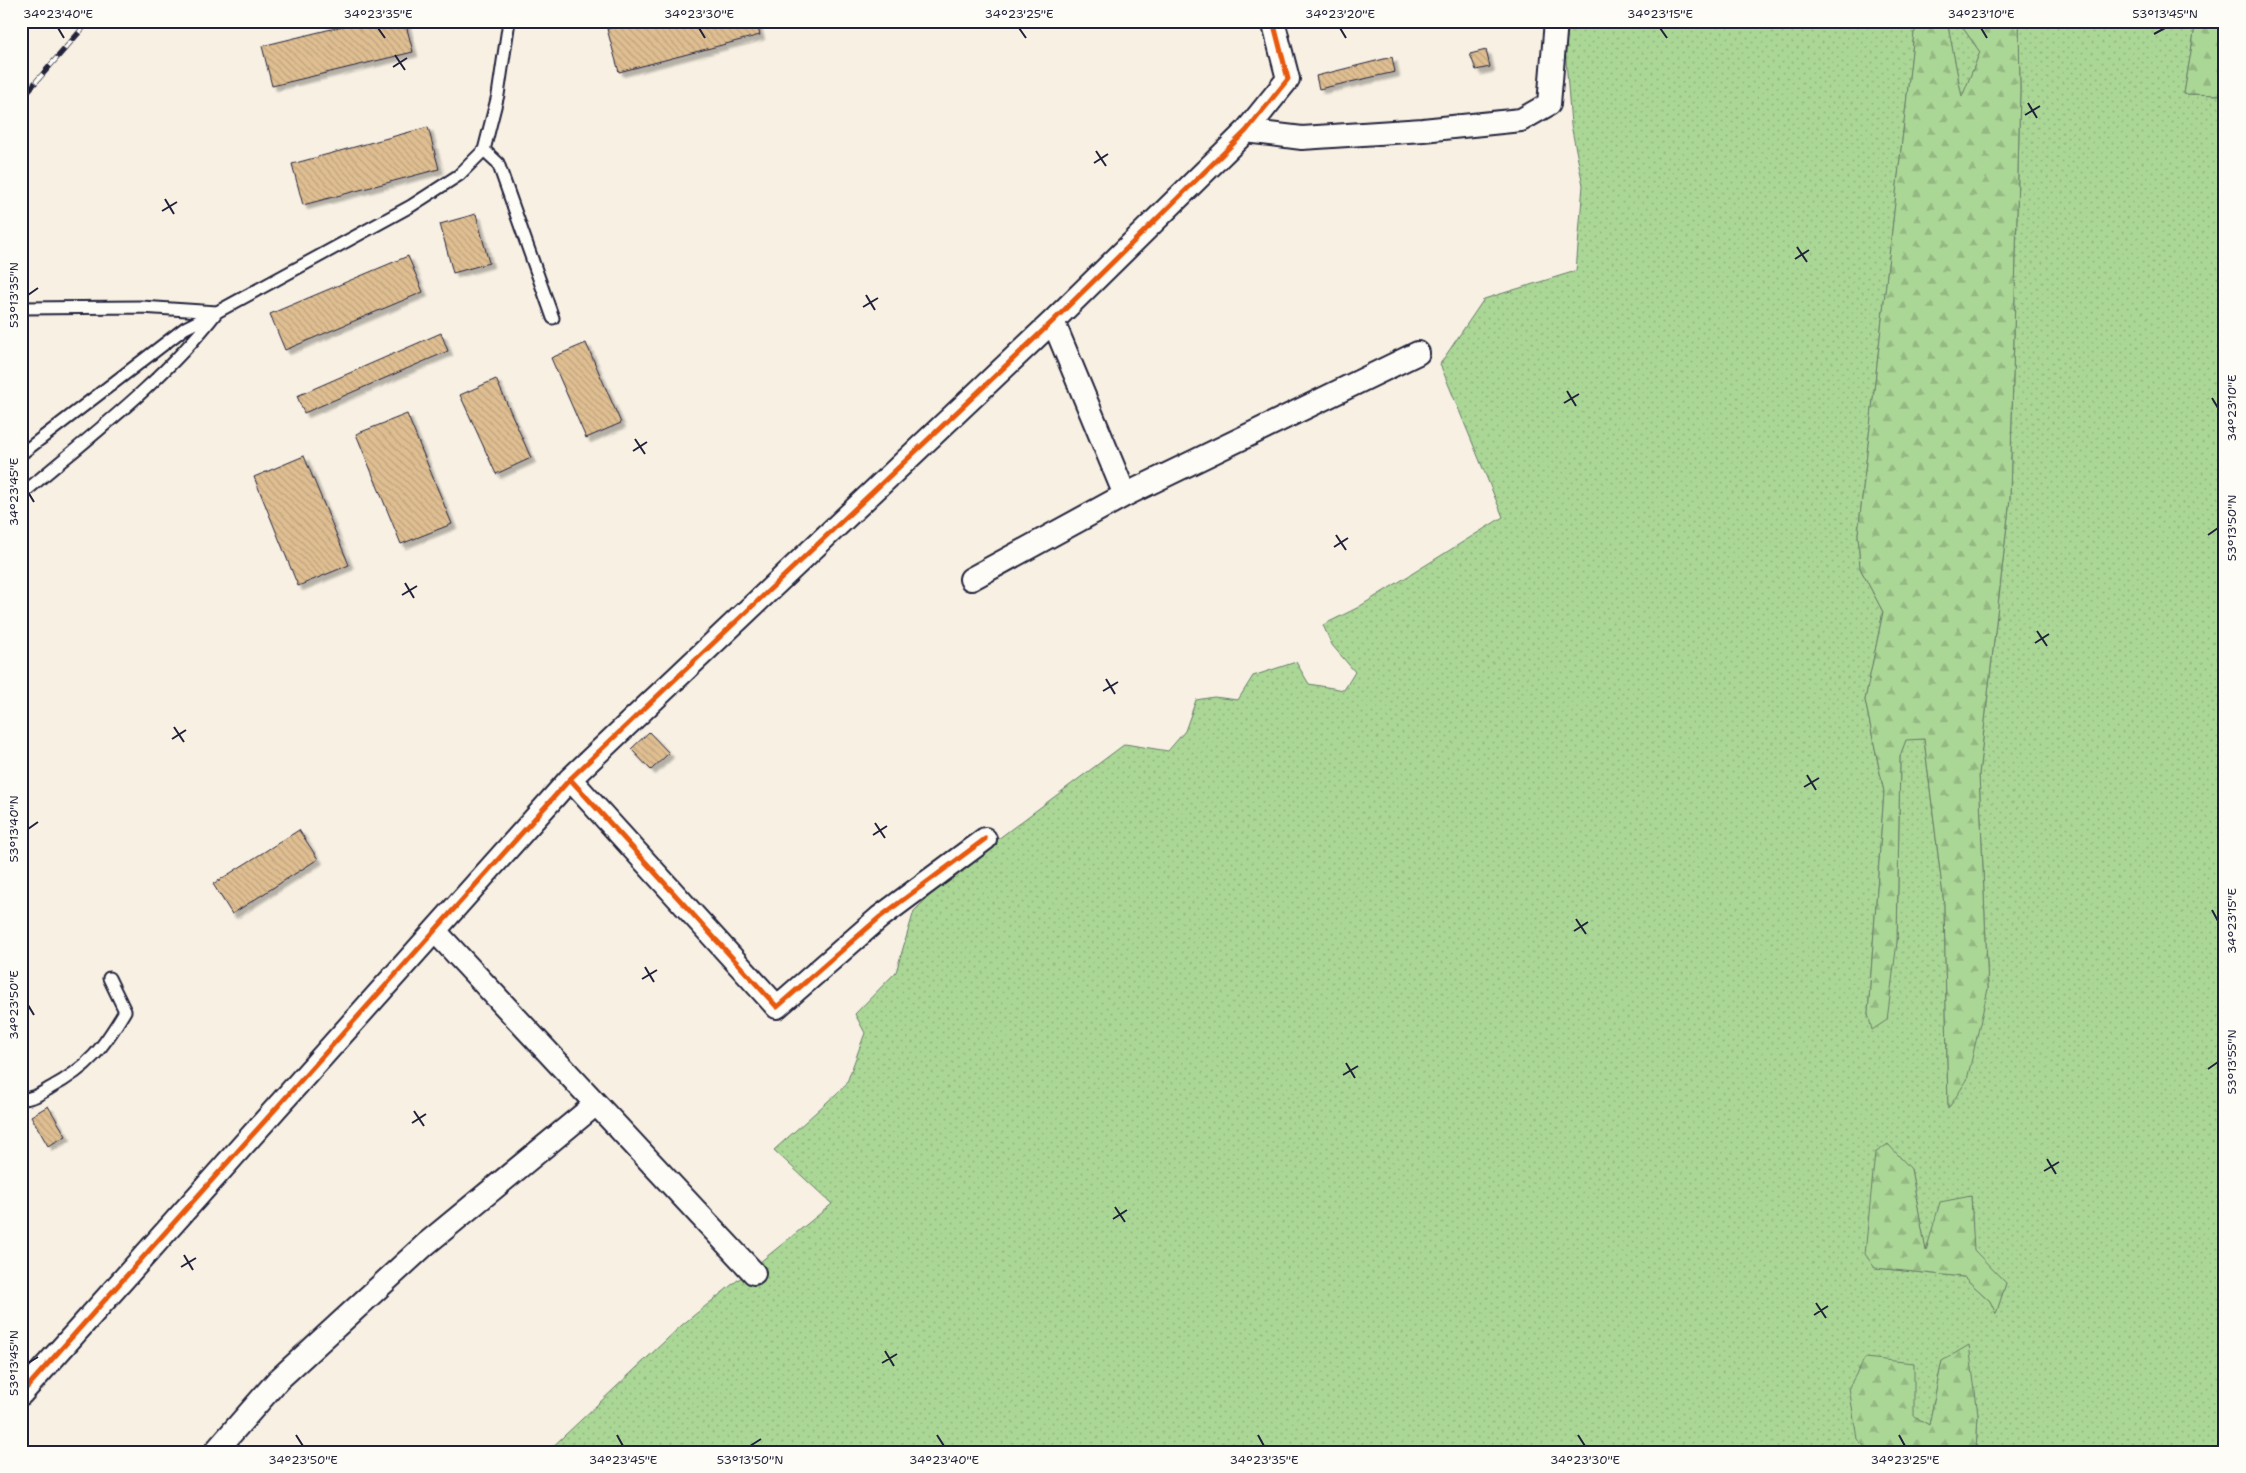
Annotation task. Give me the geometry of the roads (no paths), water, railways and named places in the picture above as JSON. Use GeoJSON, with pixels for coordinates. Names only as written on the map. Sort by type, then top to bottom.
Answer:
{"type":"FeatureCollection","features":[{"type":"Feature","properties":{"kind":"street"},"geometry":{"type":"LineString","coordinates":[[21,1394],[570,779],[1053,320],[1246,130],[1288,78],[1273,21]]}},
{"type":"Feature","properties":{"kind":"street"},"geometry":{"type":"LineString","coordinates":[[1246,130],[1302,138],[1423,130],[1521,120],[1549,104],[1556,21]]}},
{"type":"Feature","properties":{"kind":"street"},"geometry":{"type":"LineString","coordinates":[[1053,320],[1125,495]]}},
{"type":"Feature","properties":{"kind":"street"},"geometry":{"type":"LineString","coordinates":[[971,580],[1125,495],[1418,353]]}},
{"type":"Feature","properties":{"kind":"street"},"geometry":{"type":"LineString","coordinates":[[570,779],[778,1006],[880,917],[985,839]]}},
{"type":"Feature","properties":{"kind":"street"},"geometry":{"type":"LineString","coordinates":[[435,931],[754,1273]]}},
{"type":"Feature","properties":{"kind":"street"},"geometry":{"type":"LineString","coordinates":[[215,1452],[278,1380],[426,1244],[596,1104]]}},
{"type":"Feature","properties":{"kind":"lane"},"geometry":{"type":"LineString","coordinates":[[21,454],[185,328],[411,206],[459,175],[484,150],[498,95],[508,21]]}},
{"type":"Feature","properties":{"kind":"lane"},"geometry":{"type":"LineString","coordinates":[[484,150],[498,164],[553,318]]}},
{"type":"Feature","properties":{"kind":"lane"},"geometry":{"type":"LineString","coordinates":[[21,308],[141,307],[217,312]]}},
{"type":"Feature","properties":{"kind":"lane"},"geometry":{"type":"LineString","coordinates":[[21,495],[140,392],[203,331],[217,312]]}},
{"type":"Feature","properties":{"kind":"lane"},"geometry":{"type":"LineString","coordinates":[[21,1099],[31,1099],[75,1075],[105,1044],[125,1010],[109,978]]}},
{"type":"Feature","properties":{"kind":"railway"},"geometry":{"type":"LineString","coordinates":[[21,31],[25,21]]}},
{"type":"Feature","properties":{"kind":"railway"},"geometry":{"type":"LineString","coordinates":[[21,99],[89,21]]}}]}
